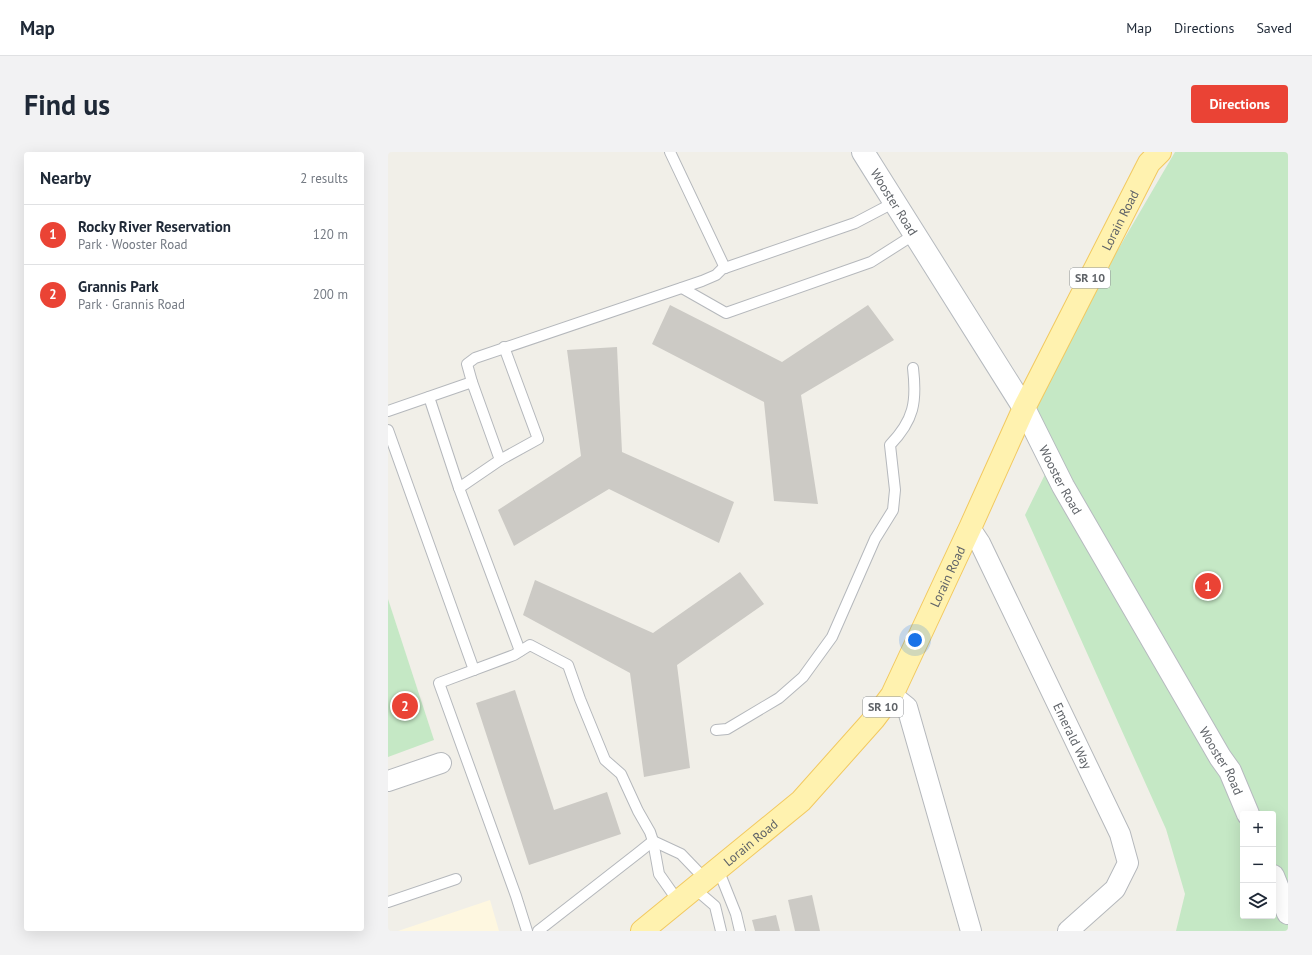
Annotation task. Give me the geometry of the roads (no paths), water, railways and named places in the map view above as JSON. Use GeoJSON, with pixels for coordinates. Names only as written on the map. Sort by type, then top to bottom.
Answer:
{"type":"FeatureCollection","features":[{"type":"Feature","properties":{"kind":"main road","name":"Lorain Road"},"geometry":{"type":"LineString","coordinates":[[652,928],[699,884],[801,801],[874,719],[892,695],[1024,408],[1150,163],[1160,152]]}},
{"type":"Feature","properties":{"kind":"street","name":"Wooster Road"},"geometry":{"type":"LineString","coordinates":[[863,152],[1024,408],[1063,486],[1220,757],[1230,771],[1247,811]]}},
{"type":"Feature","properties":{"kind":"street","name":"Emerald Way"},"geometry":{"type":"LineString","coordinates":[[970,528],[980,543],[1120,834],[1128,863],[1115,889],[1068,931]]}},
{"type":"Feature","properties":{"kind":"street"},"geometry":{"type":"LineString","coordinates":[[892,695],[907,707],[971,931]]}},
{"type":"Feature","properties":{"kind":"street"},"geometry":{"type":"LineString","coordinates":[[388,781],[441,763]]}},
{"type":"Feature","properties":{"kind":"street"},"geometry":{"type":"LineString","coordinates":[[1276,883],[1288,913]]}},
{"type":"Feature","properties":{"kind":"lane"},"geometry":{"type":"LineString","coordinates":[[670,152],[725,268]]}},
{"type":"Feature","properties":{"kind":"lane"},"geometry":{"type":"LineString","coordinates":[[500,460],[467,364],[475,358],[682,288],[716,275],[722,269],[854,223],[895,202]]}},
{"type":"Feature","properties":{"kind":"lane"},"geometry":{"type":"LineString","coordinates":[[682,288],[726,313],[871,262],[915,234]]}},
{"type":"Feature","properties":{"kind":"lane"},"geometry":{"type":"LineString","coordinates":[[460,488],[500,460],[538,439],[504,347]]}},
{"type":"Feature","properties":{"kind":"lane"},"geometry":{"type":"LineString","coordinates":[[716,730],[727,729],[779,698],[803,677],[832,637],[875,540],[893,510],[894,490],[890,444],[899,436],[908,422],[913,408],[915,384],[913,368]]}},
{"type":"Feature","properties":{"kind":"lane"},"geometry":{"type":"LineString","coordinates":[[388,412],[472,382]]}},
{"type":"Feature","properties":{"kind":"lane"},"geometry":{"type":"LineString","coordinates":[[429,397],[460,488],[520,651]]}},
{"type":"Feature","properties":{"kind":"lane"},"geometry":{"type":"LineString","coordinates":[[388,430],[474,670]]}},
{"type":"Feature","properties":{"kind":"lane"},"geometry":{"type":"LineString","coordinates":[[527,931],[516,896],[439,683],[514,655],[530,645],[568,665],[605,760],[621,774],[638,811],[650,832],[659,874],[699,884],[736,914],[740,931]]}},
{"type":"Feature","properties":{"kind":"lane"},"geometry":{"type":"LineString","coordinates":[[653,841],[681,854],[699,884],[715,906],[721,931]]}},
{"type":"Feature","properties":{"kind":"lane"},"geometry":{"type":"LineString","coordinates":[[538,931],[653,841]]}},
{"type":"Feature","properties":{"kind":"lane"},"geometry":{"type":"LineString","coordinates":[[388,902],[456,880]]}},
{"type":"Feature","properties":{"kind":"place","name":"Rocky River Reservation"},"geometry":{"type":"Point","coordinates":[1208,586]}},
{"type":"Feature","properties":{"kind":"place","name":"Grannis Park"},"geometry":{"type":"Point","coordinates":[405,706]}}]}
